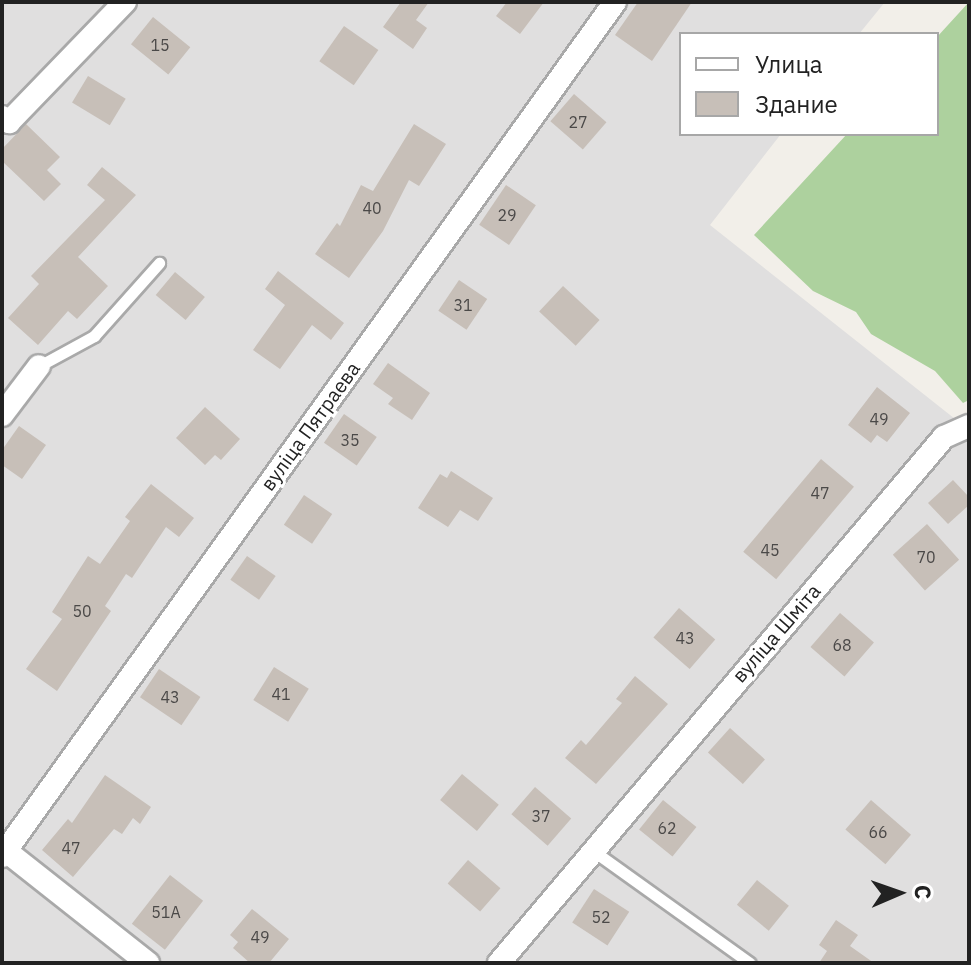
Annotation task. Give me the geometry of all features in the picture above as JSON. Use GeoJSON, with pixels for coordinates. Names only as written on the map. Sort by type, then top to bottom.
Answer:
{"type":"FeatureCollection","features":[{"type":"Feature","properties":{"kind":"street"},"geometry":{"type":"LineString","coordinates":[[2,117],[9,122],[125,2]]}},
{"type":"Feature","properties":{"kind":"street","name":"вуліца Пятраева"},"geometry":{"type":"LineString","coordinates":[[148,963],[4,853],[615,2]]}},
{"type":"Feature","properties":{"kind":"street"},"geometry":{"type":"LineString","coordinates":[[2,415],[39,366]]}},
{"type":"Feature","properties":{"kind":"street","name":"вуліца Шміта"},"geometry":{"type":"LineString","coordinates":[[499,963],[591,849],[944,437],[969,426]]}},
{"type":"Feature","properties":{"kind":"lane"},"geometry":{"type":"LineString","coordinates":[[39,366],[94,336],[159,263]]}},
{"type":"Feature","properties":{"kind":"lane"},"geometry":{"type":"LineString","coordinates":[[591,849],[750,963]]}},
{"type":"Feature","properties":{"kind":"shaded area"},"geometry":{"type":"Polygon","coordinates":[[[2,2],[885,2],[861,32],[679,32],[679,136],[779,136],[710,225],[969,430],[969,963],[2,963],[2,2]]]}},
{"type":"Feature","properties":{"kind":"green space"},"geometry":{"type":"Polygon","coordinates":[[[969,2],[969,400],[963,403],[935,371],[871,334],[856,312],[813,291],[754,235],[845,136],[939,136],[939,35],[969,2]]]}},
{"type":"Feature","properties":{"kind":"building"},"geometry":{"type":"Polygon","coordinates":[[[401,2],[429,2],[416,20],[427,28],[413,49],[383,27],[401,2]]]}},
{"type":"Feature","properties":{"kind":"building"},"geometry":{"type":"Polygon","coordinates":[[[507,2],[544,2],[520,34],[496,16],[507,2]]]}},
{"type":"Feature","properties":{"kind":"building"},"geometry":{"type":"Polygon","coordinates":[[[638,2],[692,2],[652,61],[615,35],[638,2]]]}},
{"type":"Feature","properties":{"kind":"building"},"geometry":{"type":"Polygon","coordinates":[[[153,17],[190,47],[168,74],[131,44],[153,17]]]}},
{"type":"Feature","properties":{"kind":"building"},"geometry":{"type":"Polygon","coordinates":[[[344,26],[378,50],[354,85],[319,61],[344,26]]]}},
{"type":"Feature","properties":{"kind":"building"},"geometry":{"type":"Polygon","coordinates":[[[88,76],[126,99],[110,125],[72,103],[88,76]]]}},
{"type":"Feature","properties":{"kind":"building"},"geometry":{"type":"Polygon","coordinates":[[[574,94],[606,122],[583,149],[550,121],[574,94]]]}},
{"type":"Feature","properties":{"kind":"building"},"geometry":{"type":"Polygon","coordinates":[[[26,124],[60,157],[47,170],[61,184],[44,201],[2,161],[2,149],[26,124]]]}},
{"type":"Feature","properties":{"kind":"building"},"geometry":{"type":"Polygon","coordinates":[[[414,124],[446,144],[419,186],[409,180],[383,231],[349,278],[315,254],[337,223],[340,226],[361,185],[373,191],[414,124]]]}},
{"type":"Feature","properties":{"kind":"building"},"geometry":{"type":"Polygon","coordinates":[[[102,167],[136,195],[78,257],[108,286],[77,319],[68,311],[38,345],[8,318],[39,284],[31,276],[105,200],[87,185],[102,167]]]}},
{"type":"Feature","properties":{"kind":"building"},"geometry":{"type":"Polygon","coordinates":[[[506,185],[536,205],[509,245],[479,225],[506,185]]]}},
{"type":"Feature","properties":{"kind":"building"},"geometry":{"type":"Polygon","coordinates":[[[278,271],[344,323],[331,340],[312,325],[280,369],[253,350],[285,305],[265,289],[278,271]]]}},
{"type":"Feature","properties":{"kind":"building"},"geometry":{"type":"Polygon","coordinates":[[[175,272],[205,297],[186,320],[156,295],[175,272]]]}},
{"type":"Feature","properties":{"kind":"building"},"geometry":{"type":"Polygon","coordinates":[[[459,280],[487,299],[466,330],[438,311],[459,280]]]}},
{"type":"Feature","properties":{"kind":"building"},"geometry":{"type":"Polygon","coordinates":[[[563,286],[600,320],[576,346],[539,312],[563,286]]]}},
{"type":"Feature","properties":{"kind":"building"},"geometry":{"type":"Polygon","coordinates":[[[388,363],[430,393],[412,420],[388,404],[393,398],[373,384],[388,363]]]}},
{"type":"Feature","properties":{"kind":"building"},"geometry":{"type":"Polygon","coordinates":[[[877,387],[910,413],[887,442],[877,435],[871,443],[848,425],[877,387]]]}},
{"type":"Feature","properties":{"kind":"building"},"geometry":{"type":"Polygon","coordinates":[[[205,407],[240,439],[221,460],[215,455],[205,465],[176,438],[205,407]]]}},
{"type":"Feature","properties":{"kind":"building"},"geometry":{"type":"Polygon","coordinates":[[[344,414],[377,437],[357,466],[324,443],[344,414]]]}},
{"type":"Feature","properties":{"kind":"building"},"geometry":{"type":"Polygon","coordinates":[[[19,426],[46,445],[22,479],[2,465],[2,450],[19,426]]]}},
{"type":"Feature","properties":{"kind":"building"},"geometry":{"type":"Polygon","coordinates":[[[821,459],[854,487],[776,579],[743,552],[821,459]]]}},
{"type":"Feature","properties":{"kind":"building"},"geometry":{"type":"Polygon","coordinates":[[[451,471],[493,498],[478,521],[460,510],[448,527],[418,508],[440,474],[447,478],[451,471]]]}},
{"type":"Feature","properties":{"kind":"building"},"geometry":{"type":"Polygon","coordinates":[[[953,480],[969,497],[969,505],[948,524],[928,503],[953,480]]]}},
{"type":"Feature","properties":{"kind":"building"},"geometry":{"type":"Polygon","coordinates":[[[151,484],[194,518],[179,537],[166,527],[132,578],[126,574],[105,606],[111,611],[57,691],[26,669],[62,619],[52,612],[88,556],[100,564],[130,521],[125,517],[151,484]]]}},
{"type":"Feature","properties":{"kind":"building"},"geometry":{"type":"Polygon","coordinates":[[[304,495],[332,514],[312,544],[284,525],[304,495]]]}},
{"type":"Feature","properties":{"kind":"building"},"geometry":{"type":"Polygon","coordinates":[[[927,524],[959,560],[925,590],[893,555],[927,524]]]}},
{"type":"Feature","properties":{"kind":"building"},"geometry":{"type":"Polygon","coordinates":[[[247,556],[276,576],[259,600],[230,580],[247,556]]]}},
{"type":"Feature","properties":{"kind":"building"},"geometry":{"type":"Polygon","coordinates":[[[679,608],[715,639],[690,669],[653,637],[679,608]]]}},
{"type":"Feature","properties":{"kind":"building"},"geometry":{"type":"Polygon","coordinates":[[[840,613],[874,643],[844,676],[810,647],[840,613]]]}},
{"type":"Feature","properties":{"kind":"building"},"geometry":{"type":"Polygon","coordinates":[[[274,667],[309,689],[288,722],[253,700],[274,667]]]}},
{"type":"Feature","properties":{"kind":"building"},"geometry":{"type":"Polygon","coordinates":[[[159,669],[200,697],[181,725],[140,697],[159,669]]]}},
{"type":"Feature","properties":{"kind":"building"},"geometry":{"type":"Polygon","coordinates":[[[635,676],[668,704],[596,784],[565,758],[581,740],[586,745],[622,703],[616,699],[635,676]]]}},
{"type":"Feature","properties":{"kind":"building"},"geometry":{"type":"Polygon","coordinates":[[[730,728],[765,759],[743,784],[708,753],[730,728]]]}},
{"type":"Feature","properties":{"kind":"building"},"geometry":{"type":"Polygon","coordinates":[[[462,774],[499,805],[477,831],[440,800],[462,774]]]}},
{"type":"Feature","properties":{"kind":"building"},"geometry":{"type":"Polygon","coordinates":[[[105,775],[151,807],[140,824],[133,818],[122,834],[114,829],[73,877],[42,850],[68,819],[72,823],[105,775]]]}},
{"type":"Feature","properties":{"kind":"building"},"geometry":{"type":"Polygon","coordinates":[[[535,787],[571,818],[548,846],[511,814],[535,787]]]}},
{"type":"Feature","properties":{"kind":"building"},"geometry":{"type":"Polygon","coordinates":[[[663,800],[696,827],[673,857],[639,830],[663,800]]]}},
{"type":"Feature","properties":{"kind":"building"},"geometry":{"type":"Polygon","coordinates":[[[871,800],[911,835],[885,864],[845,829],[871,800]]]}},
{"type":"Feature","properties":{"kind":"building"},"geometry":{"type":"Polygon","coordinates":[[[468,860],[500,888],[480,912],[448,883],[468,860]]]}},
{"type":"Feature","properties":{"kind":"building"},"geometry":{"type":"Polygon","coordinates":[[[170,875],[203,901],[165,950],[132,924],[170,875]]]}},
{"type":"Feature","properties":{"kind":"building"},"geometry":{"type":"Polygon","coordinates":[[[757,880],[789,906],[769,931],[737,905],[757,880]]]}},
{"type":"Feature","properties":{"kind":"building"},"geometry":{"type":"Polygon","coordinates":[[[594,889],[629,912],[607,945],[572,923],[594,889]]]}},
{"type":"Feature","properties":{"kind":"building"},"geometry":{"type":"Polygon","coordinates":[[[252,909],[289,939],[269,963],[250,963],[233,948],[238,942],[230,935],[252,909]]]}},
{"type":"Feature","properties":{"kind":"building"},"geometry":{"type":"Polygon","coordinates":[[[836,920],[858,935],[850,946],[874,963],[819,963],[827,951],[819,945],[836,920]]]}}]}
